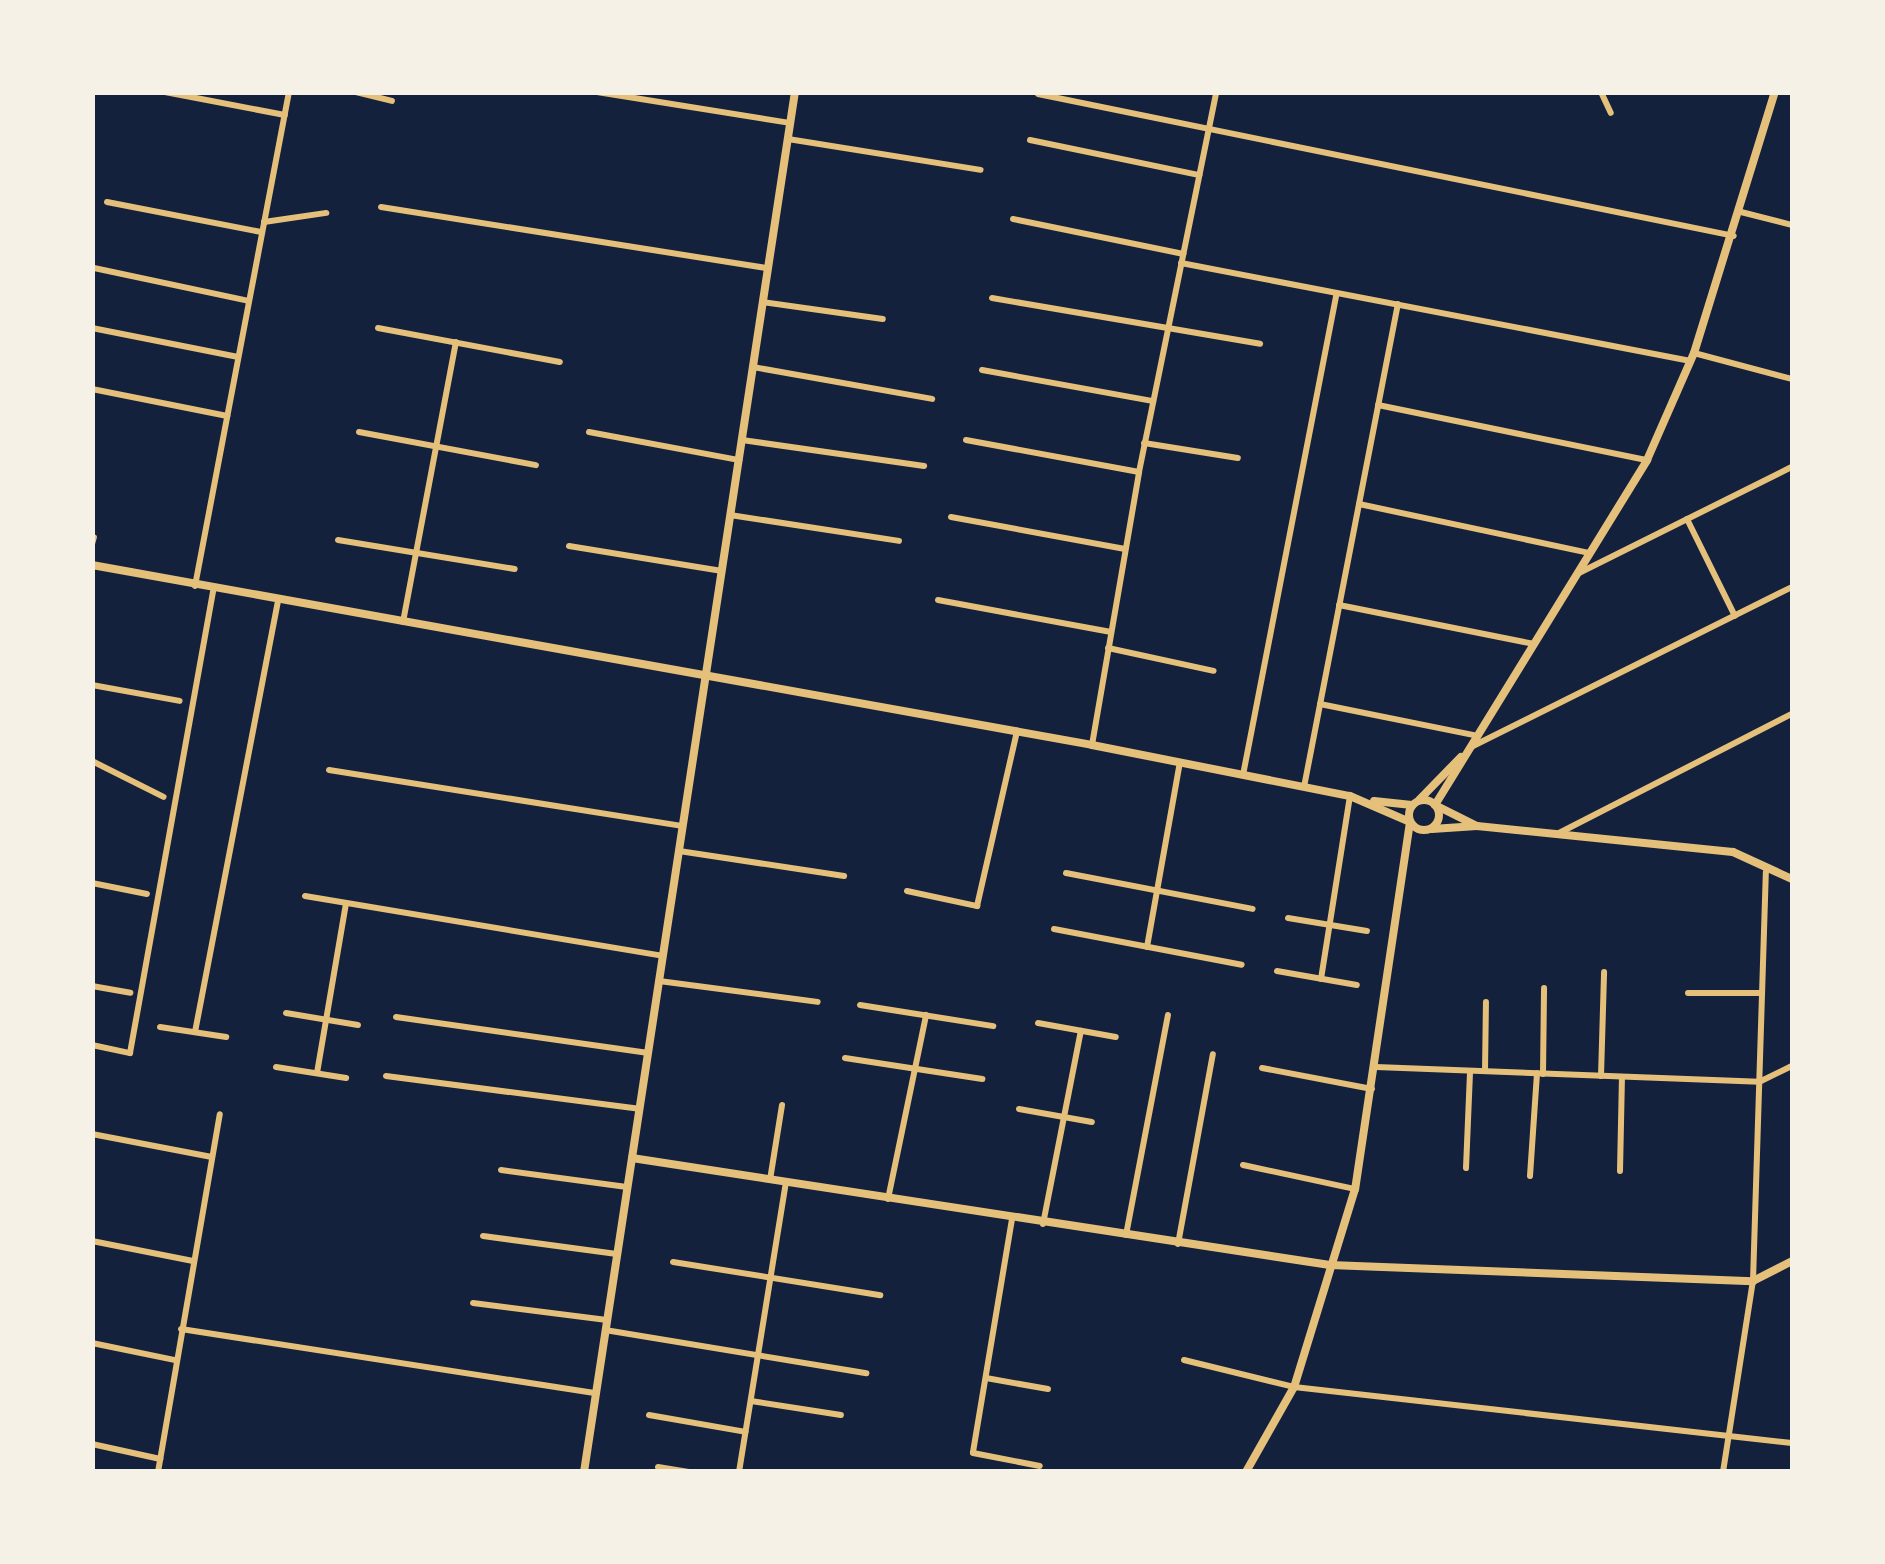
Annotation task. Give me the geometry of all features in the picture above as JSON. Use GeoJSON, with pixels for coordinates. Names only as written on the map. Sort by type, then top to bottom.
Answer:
{"type":"FeatureCollection","features":[{"type":"Feature","properties":{"kind":"street"},"geometry":{"type":"LineString","coordinates":[[165,92],[285,115]]}},
{"type":"Feature","properties":{"kind":"street"},"geometry":{"type":"LineString","coordinates":[[194,586],[289,92]]}},
{"type":"Feature","properties":{"kind":"street"},"geometry":{"type":"LineString","coordinates":[[356,92],[392,101]]}},
{"type":"Feature","properties":{"kind":"street"},"geometry":{"type":"LineString","coordinates":[[596,92],[790,124]]}},
{"type":"Feature","properties":{"kind":"street"},"geometry":{"type":"LineString","coordinates":[[584,1472],[795,92]]}},
{"type":"Feature","properties":{"kind":"street"},"geometry":{"type":"LineString","coordinates":[[1092,745],[1144,443],[1216,92]]}},
{"type":"Feature","properties":{"kind":"street"},"geometry":{"type":"LineString","coordinates":[[1601,92],[1611,113]]}},
{"type":"Feature","properties":{"kind":"street"},"geometry":{"type":"LineString","coordinates":[[1405,853],[1428,830],[1435,805],[1647,460],[1693,357],[1734,236],[1775,92]]}},
{"type":"Feature","properties":{"kind":"street"},"geometry":{"type":"LineString","coordinates":[[1038,94],[1734,236]]}},
{"type":"Feature","properties":{"kind":"street"},"geometry":{"type":"LineString","coordinates":[[788,139],[982,170]]}},
{"type":"Feature","properties":{"kind":"street"},"geometry":{"type":"LineString","coordinates":[[1030,140],[1199,175]]}},
{"type":"Feature","properties":{"kind":"street"},"geometry":{"type":"LineString","coordinates":[[107,202],[262,232]]}},
{"type":"Feature","properties":{"kind":"street"},"geometry":{"type":"LineString","coordinates":[[381,207],[768,268]]}},
{"type":"Feature","properties":{"kind":"street"},"geometry":{"type":"LineString","coordinates":[[1741,212],[1792,226]]}},
{"type":"Feature","properties":{"kind":"street"},"geometry":{"type":"LineString","coordinates":[[264,222],[326,214]]}},
{"type":"Feature","properties":{"kind":"street"},"geometry":{"type":"LineString","coordinates":[[1013,219],[1337,292],[1693,357],[1792,379]]}},
{"type":"Feature","properties":{"kind":"street"},"geometry":{"type":"LineString","coordinates":[[94,268],[249,301]]}},
{"type":"Feature","properties":{"kind":"street"},"geometry":{"type":"LineString","coordinates":[[1243,775],[1337,292]]}},
{"type":"Feature","properties":{"kind":"street"},"geometry":{"type":"LineString","coordinates":[[992,298],[1260,344]]}},
{"type":"Feature","properties":{"kind":"street"},"geometry":{"type":"LineString","coordinates":[[762,302],[883,318]]}},
{"type":"Feature","properties":{"kind":"street"},"geometry":{"type":"LineString","coordinates":[[1304,787],[1398,304]]}},
{"type":"Feature","properties":{"kind":"street"},"geometry":{"type":"LineString","coordinates":[[92,328],[238,357]]}},
{"type":"Feature","properties":{"kind":"street"},"geometry":{"type":"LineString","coordinates":[[378,328],[560,362]]}},
{"type":"Feature","properties":{"kind":"street"},"geometry":{"type":"LineString","coordinates":[[403,622],[456,342]]}},
{"type":"Feature","properties":{"kind":"street"},"geometry":{"type":"LineString","coordinates":[[753,367],[932,399]]}},
{"type":"Feature","properties":{"kind":"street"},"geometry":{"type":"LineString","coordinates":[[982,370],[1153,401]]}},
{"type":"Feature","properties":{"kind":"street"},"geometry":{"type":"LineString","coordinates":[[92,389],[227,416]]}},
{"type":"Feature","properties":{"kind":"street"},"geometry":{"type":"LineString","coordinates":[[1378,405],[1647,460]]}},
{"type":"Feature","properties":{"kind":"street"},"geometry":{"type":"LineString","coordinates":[[358,432],[536,465]]}},
{"type":"Feature","properties":{"kind":"street"},"geometry":{"type":"LineString","coordinates":[[588,432],[739,460]]}},
{"type":"Feature","properties":{"kind":"street"},"geometry":{"type":"LineString","coordinates":[[742,440],[924,466]]}},
{"type":"Feature","properties":{"kind":"street"},"geometry":{"type":"LineString","coordinates":[[966,440],[1139,472]]}},
{"type":"Feature","properties":{"kind":"street"},"geometry":{"type":"LineString","coordinates":[[1144,443],[1238,458]]}},
{"type":"Feature","properties":{"kind":"street"},"geometry":{"type":"LineString","coordinates":[[1577,574],[1792,467]]}},
{"type":"Feature","properties":{"kind":"street"},"geometry":{"type":"LineString","coordinates":[[1359,504],[1590,553]]}},
{"type":"Feature","properties":{"kind":"street"},"geometry":{"type":"LineString","coordinates":[[730,516],[899,541]]}},
{"type":"Feature","properties":{"kind":"street"},"geometry":{"type":"LineString","coordinates":[[951,516],[1126,548]]}},
{"type":"Feature","properties":{"kind":"street"},"geometry":{"type":"LineString","coordinates":[[1687,519],[1735,616]]}},
{"type":"Feature","properties":{"kind":"street"},"geometry":{"type":"LineString","coordinates":[[338,540],[516,569]]}},
{"type":"Feature","properties":{"kind":"street"},"geometry":{"type":"LineString","coordinates":[[569,546],[722,570]]}},
{"type":"Feature","properties":{"kind":"street"},"geometry":{"type":"LineString","coordinates":[[92,564],[212,590],[706,674],[1180,762],[1365,800],[1428,830],[1478,826],[1733,852],[1766,872],[1792,879]]}},
{"type":"Feature","properties":{"kind":"street"},"geometry":{"type":"LineString","coordinates":[[1246,1472],[1294,1386],[1355,1189],[1405,853],[1416,803],[1471,747],[1792,587]]}},
{"type":"Feature","properties":{"kind":"street"},"geometry":{"type":"LineString","coordinates":[[92,1044],[130,1053],[212,590]]}},
{"type":"Feature","properties":{"kind":"street"},"geometry":{"type":"LineString","coordinates":[[938,600],[1111,632]]}},
{"type":"Feature","properties":{"kind":"street"},"geometry":{"type":"LineString","coordinates":[[195,1032],[278,602]]}},
{"type":"Feature","properties":{"kind":"street"},"geometry":{"type":"LineString","coordinates":[[1339,605],[1534,644]]}},
{"type":"Feature","properties":{"kind":"street"},"geometry":{"type":"LineString","coordinates":[[1108,648],[1214,671]]}},
{"type":"Feature","properties":{"kind":"street"},"geometry":{"type":"LineString","coordinates":[[92,685],[180,701]]}},
{"type":"Feature","properties":{"kind":"street"},"geometry":{"type":"LineString","coordinates":[[1320,704],[1478,736]]}},
{"type":"Feature","properties":{"kind":"street"},"geometry":{"type":"LineString","coordinates":[[1558,833],[1792,714]]}},
{"type":"Feature","properties":{"kind":"street"},"geometry":{"type":"LineString","coordinates":[[907,891],[977,906],[1018,731]]}},
{"type":"Feature","properties":{"kind":"street"},"geometry":{"type":"LineString","coordinates":[[92,760],[164,797]]}},
{"type":"Feature","properties":{"kind":"street"},"geometry":{"type":"LineString","coordinates":[[1146,947],[1180,762]]}},
{"type":"Feature","properties":{"kind":"street"},"geometry":{"type":"LineString","coordinates":[[329,770],[682,826]]}},
{"type":"Feature","properties":{"kind":"street"},"geometry":{"type":"LineString","coordinates":[[1320,979],[1350,796]]}},
{"type":"Feature","properties":{"kind":"street"},"geometry":{"type":"LineString","coordinates":[[1365,800],[1435,805],[1478,826]]}},
{"type":"Feature","properties":{"kind":"street"},"geometry":{"type":"LineString","coordinates":[[678,851],[844,876]]}},
{"type":"Feature","properties":{"kind":"street"},"geometry":{"type":"LineString","coordinates":[[1723,1472],[1733,1432],[1753,1281],[1766,872]]}},
{"type":"Feature","properties":{"kind":"street"},"geometry":{"type":"LineString","coordinates":[[1066,873],[1253,909]]}},
{"type":"Feature","properties":{"kind":"street"},"geometry":{"type":"LineString","coordinates":[[92,883],[147,894]]}},
{"type":"Feature","properties":{"kind":"street"},"geometry":{"type":"LineString","coordinates":[[306,896],[662,956]]}},
{"type":"Feature","properties":{"kind":"street"},"geometry":{"type":"LineString","coordinates":[[317,1073],[346,903]]}},
{"type":"Feature","properties":{"kind":"street"},"geometry":{"type":"LineString","coordinates":[[1288,918],[1367,931]]}},
{"type":"Feature","properties":{"kind":"street"},"geometry":{"type":"LineString","coordinates":[[1054,929],[1242,965]]}},
{"type":"Feature","properties":{"kind":"street"},"geometry":{"type":"LineString","coordinates":[[1277,971],[1358,985]]}},
{"type":"Feature","properties":{"kind":"street"},"geometry":{"type":"LineString","coordinates":[[1600,1076],[1604,972]]}},
{"type":"Feature","properties":{"kind":"street"},"geometry":{"type":"LineString","coordinates":[[658,981],[818,1002]]}},
{"type":"Feature","properties":{"kind":"street"},"geometry":{"type":"LineString","coordinates":[[92,986],[130,993]]}},
{"type":"Feature","properties":{"kind":"street"},"geometry":{"type":"LineString","coordinates":[[1530,1176],[1544,988]]}},
{"type":"Feature","properties":{"kind":"street"},"geometry":{"type":"LineString","coordinates":[[1688,993],[1762,993]]}},
{"type":"Feature","properties":{"kind":"street"},"geometry":{"type":"LineString","coordinates":[[1484,1072],[1486,1002]]}},
{"type":"Feature","properties":{"kind":"street"},"geometry":{"type":"LineString","coordinates":[[860,1005],[993,1026]]}},
{"type":"Feature","properties":{"kind":"street"},"geometry":{"type":"LineString","coordinates":[[286,1013],[358,1025]]}},
{"type":"Feature","properties":{"kind":"street"},"geometry":{"type":"LineString","coordinates":[[1125,1237],[1168,1015]]}},
{"type":"Feature","properties":{"kind":"street"},"geometry":{"type":"LineString","coordinates":[[888,1199],[926,1016]]}},
{"type":"Feature","properties":{"kind":"street"},"geometry":{"type":"LineString","coordinates":[[396,1018],[648,1054]]}},
{"type":"Feature","properties":{"kind":"street"},"geometry":{"type":"LineString","coordinates":[[1038,1023],[1116,1037]]}},
{"type":"Feature","properties":{"kind":"street"},"geometry":{"type":"LineString","coordinates":[[160,1027],[226,1037]]}},
{"type":"Feature","properties":{"kind":"street"},"geometry":{"type":"LineString","coordinates":[[1042,1224],[1081,1031]]}},
{"type":"Feature","properties":{"kind":"street"},"geometry":{"type":"LineString","coordinates":[[1178,1246],[1213,1054]]}},
{"type":"Feature","properties":{"kind":"street"},"geometry":{"type":"LineString","coordinates":[[846,1058],[982,1080]]}},
{"type":"Feature","properties":{"kind":"street"},"geometry":{"type":"LineString","coordinates":[[276,1066],[346,1078]]}},
{"type":"Feature","properties":{"kind":"street"},"geometry":{"type":"LineString","coordinates":[[1376,1067],[1760,1082],[1792,1066]]}},
{"type":"Feature","properties":{"kind":"street"},"geometry":{"type":"LineString","coordinates":[[1262,1068],[1372,1090]]}},
{"type":"Feature","properties":{"kind":"street"},"geometry":{"type":"LineString","coordinates":[[1466,1168],[1470,1071]]}},
{"type":"Feature","properties":{"kind":"street"},"geometry":{"type":"LineString","coordinates":[[386,1076],[639,1110]]}},
{"type":"Feature","properties":{"kind":"street"},"geometry":{"type":"LineString","coordinates":[[1620,1170],[1622,1077]]}},
{"type":"Feature","properties":{"kind":"street"},"geometry":{"type":"LineString","coordinates":[[770,1180],[782,1105]]}},
{"type":"Feature","properties":{"kind":"street"},"geometry":{"type":"LineString","coordinates":[[1019,1109],[1092,1122]]}},
{"type":"Feature","properties":{"kind":"street"},"geometry":{"type":"LineString","coordinates":[[158,1472],[220,1114]]}},
{"type":"Feature","properties":{"kind":"street"},"geometry":{"type":"LineString","coordinates":[[92,1134],[212,1157]]}},
{"type":"Feature","properties":{"kind":"street"},"geometry":{"type":"LineString","coordinates":[[632,1158],[1178,1246],[1330,1265],[1753,1281],[1792,1261]]}},
{"type":"Feature","properties":{"kind":"street"},"geometry":{"type":"LineString","coordinates":[[1242,1164],[1355,1189]]}},
{"type":"Feature","properties":{"kind":"street"},"geometry":{"type":"LineString","coordinates":[[501,1170],[627,1187]]}},
{"type":"Feature","properties":{"kind":"street"},"geometry":{"type":"LineString","coordinates":[[739,1472],[786,1182]]}},
{"type":"Feature","properties":{"kind":"street"},"geometry":{"type":"LineString","coordinates":[[1012,1219],[973,1453],[1040,1466]]}},
{"type":"Feature","properties":{"kind":"street"},"geometry":{"type":"LineString","coordinates":[[483,1236],[617,1254]]}},
{"type":"Feature","properties":{"kind":"street"},"geometry":{"type":"LineString","coordinates":[[92,1241],[192,1261]]}},
{"type":"Feature","properties":{"kind":"street"},"geometry":{"type":"LineString","coordinates":[[673,1262],[880,1296]]}},
{"type":"Feature","properties":{"kind":"street"},"geometry":{"type":"LineString","coordinates":[[474,1302],[866,1374]]}},
{"type":"Feature","properties":{"kind":"street"},"geometry":{"type":"LineString","coordinates":[[181,1329],[596,1393]]}},
{"type":"Feature","properties":{"kind":"street"},"geometry":{"type":"LineString","coordinates":[[92,1343],[176,1360]]}},
{"type":"Feature","properties":{"kind":"street"},"geometry":{"type":"LineString","coordinates":[[1184,1360],[1294,1386],[1733,1432],[1792,1443]]}},
{"type":"Feature","properties":{"kind":"street"},"geometry":{"type":"LineString","coordinates":[[986,1378],[1048,1389]]}},
{"type":"Feature","properties":{"kind":"street"},"geometry":{"type":"LineString","coordinates":[[750,1401],[841,1415]]}},
{"type":"Feature","properties":{"kind":"street"},"geometry":{"type":"LineString","coordinates":[[650,1415],[746,1432]]}},
{"type":"Feature","properties":{"kind":"street"},"geometry":{"type":"LineString","coordinates":[[92,1444],[160,1459]]}},
{"type":"Feature","properties":{"kind":"street"},"geometry":{"type":"LineString","coordinates":[[658,1467],[689,1472]]}}]}
